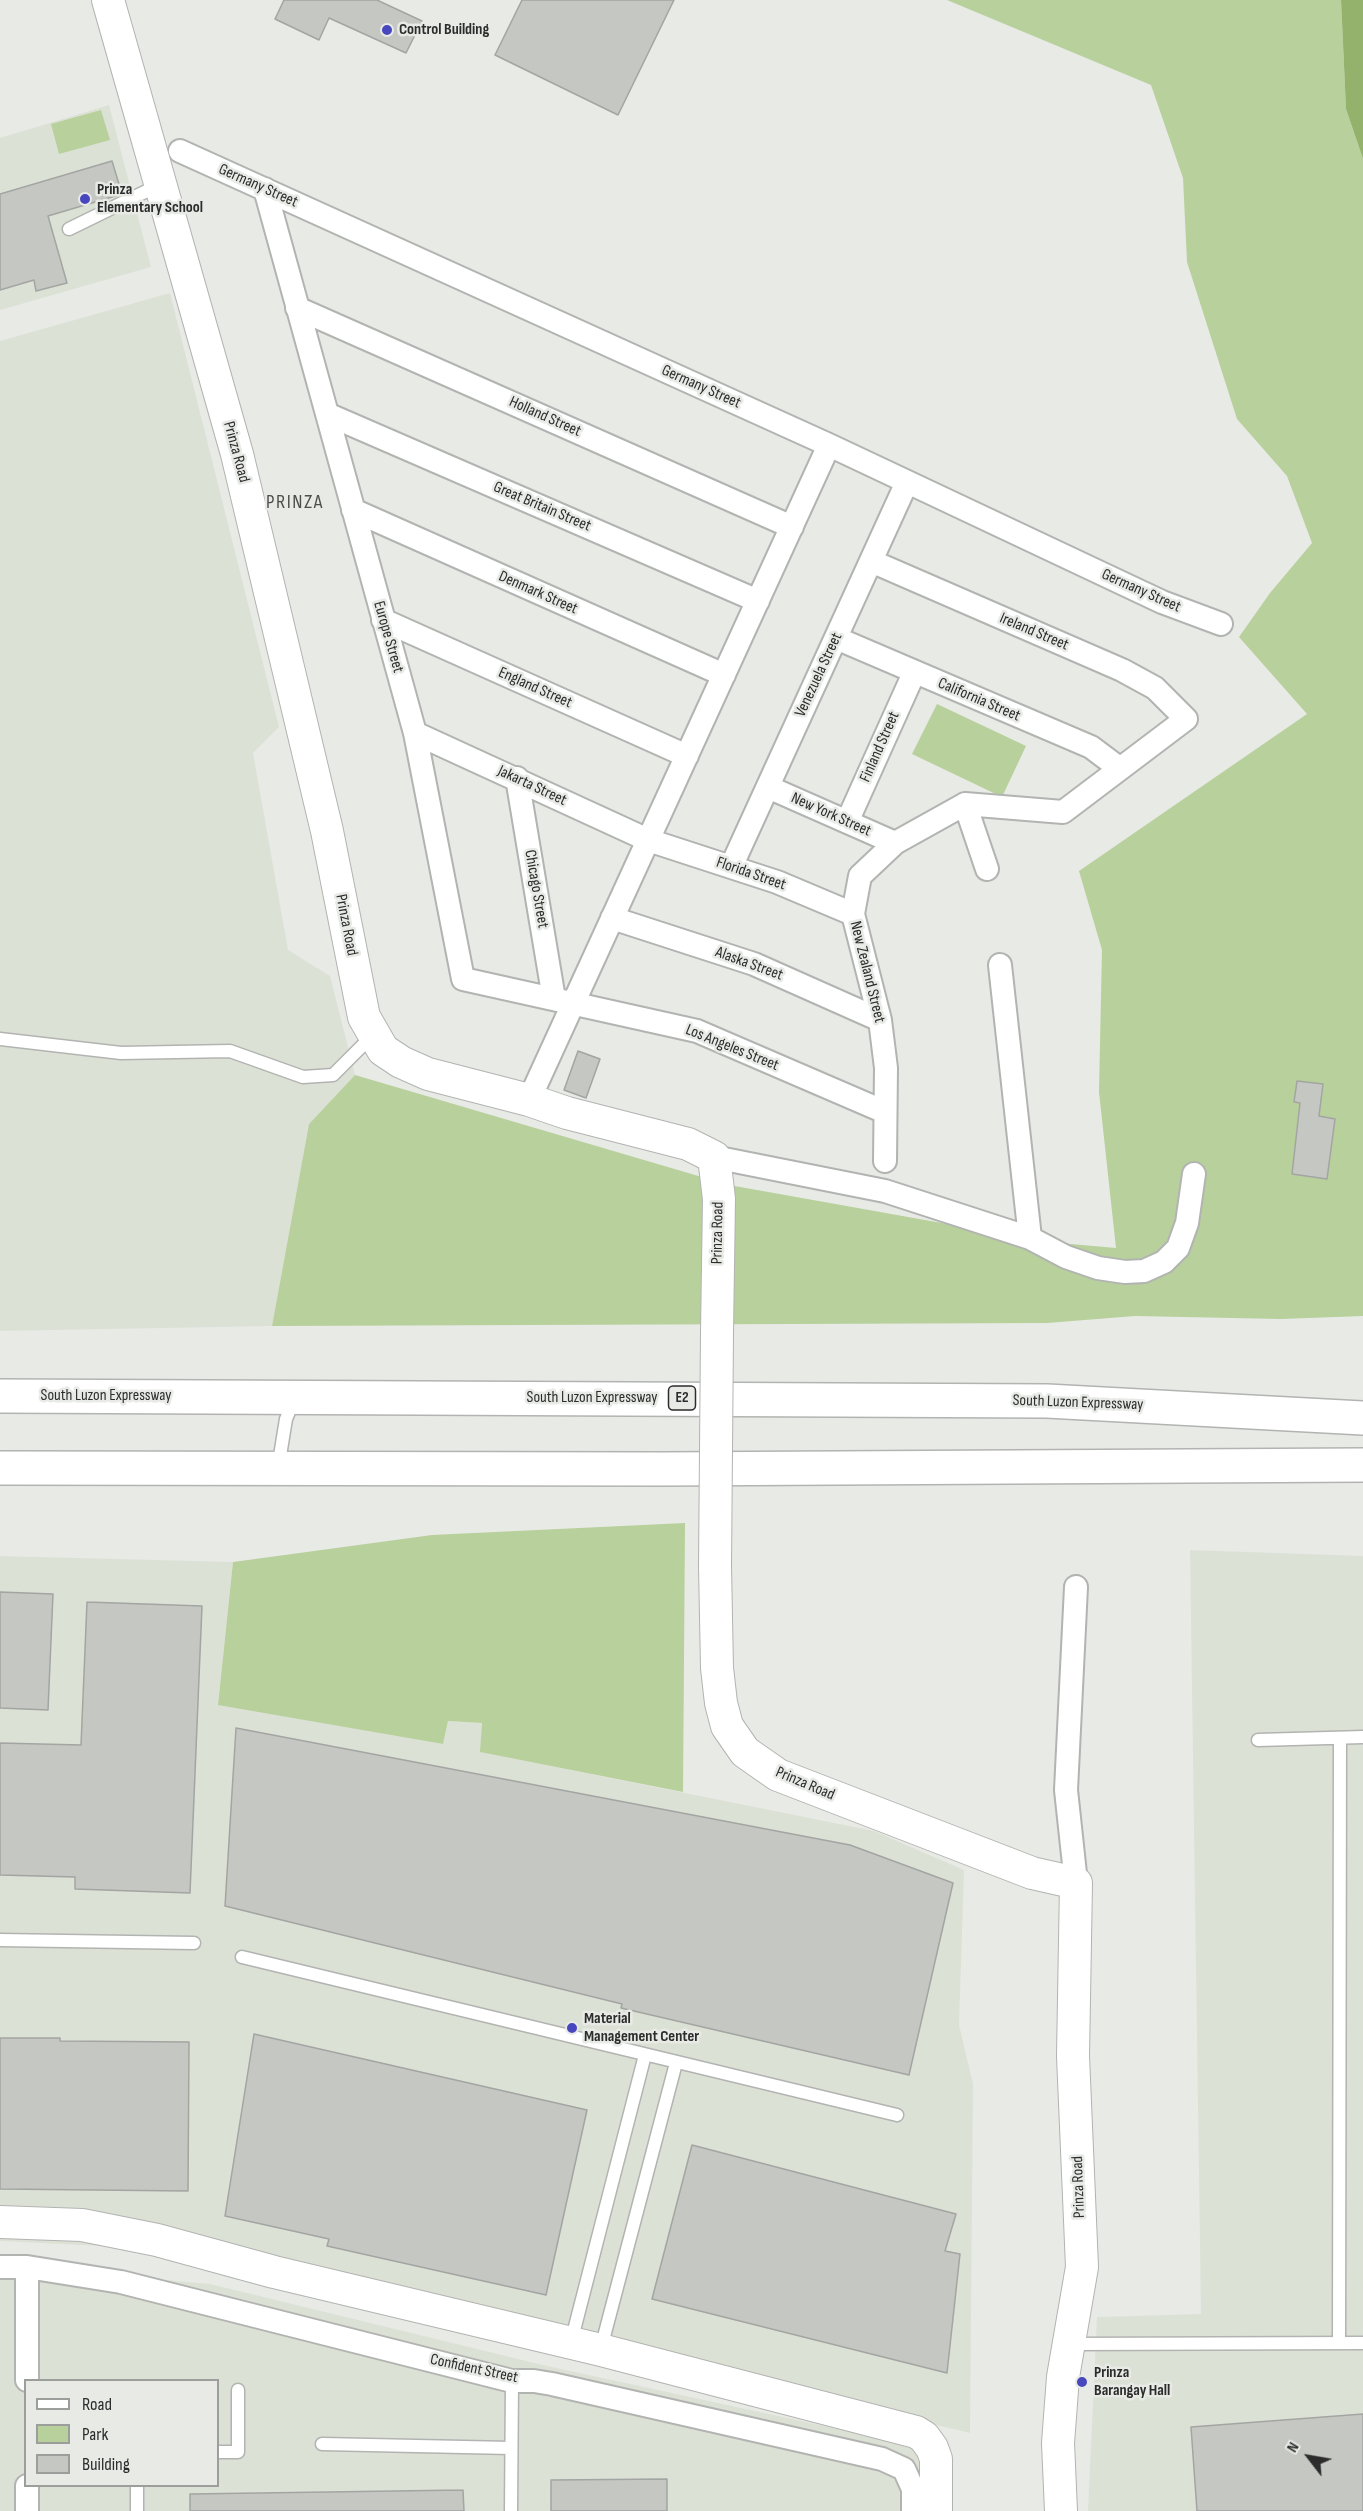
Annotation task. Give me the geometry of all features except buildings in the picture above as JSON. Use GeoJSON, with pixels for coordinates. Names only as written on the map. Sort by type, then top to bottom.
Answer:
{"type":"FeatureCollection","features":[{"type":"Feature","properties":{"kind":"highway","name":"South Luzon Expressway"},"geometry":{"type":"LineString","coordinates":[[0,1396],[1047,1401],[1363,1418]]}},
{"type":"Feature","properties":{"kind":"highway"},"geometry":{"type":"LineString","coordinates":[[0,1468],[663,1469],[1363,1465]]}},
{"type":"Feature","properties":{"kind":"main road","name":"Prinza Road"},"geometry":{"type":"LineString","coordinates":[[108,0],[237,454],[327,831],[364,1017],[383,1050],[401,1062],[428,1074],[688,1144],[714,1157],[719,1199],[715,1566],[717,1668],[721,1703],[727,1725],[746,1752],[778,1775],[1032,1874],[1076,1883],[1073,2056],[1082,2267],[1063,2378],[1058,2443],[1061,2511]]}},
{"type":"Feature","properties":{"kind":"main road"},"geometry":{"type":"LineString","coordinates":[[0,2222],[81,2226],[122,2232],[274,2272],[586,2346],[916,2432],[924,2437],[936,2459],[936,2511]]}},
{"type":"Feature","properties":{"kind":"street","name":"Germany Street"},"geometry":{"type":"LineString","coordinates":[[180,151],[829,445],[1162,602],[1221,624]]}},
{"type":"Feature","properties":{"kind":"street","name":"Europe Street"},"geometry":{"type":"LineString","coordinates":[[265,189],[415,733],[463,979],[564,1001]]}},
{"type":"Feature","properties":{"kind":"street","name":"Holland Street"},"geometry":{"type":"LineString","coordinates":[[297,308],[792,527]]}},
{"type":"Feature","properties":{"kind":"street","name":"Great Britain Street"},"geometry":{"type":"LineString","coordinates":[[327,414],[758,601]]}},
{"type":"Feature","properties":{"kind":"street"},"geometry":{"type":"LineString","coordinates":[[529,1100],[564,1001],[612,918],[829,445]]}},
{"type":"Feature","properties":{"kind":"street","name":"Venezuela Street"},"geometry":{"type":"LineString","coordinates":[[731,867],[908,482]]}},
{"type":"Feature","properties":{"kind":"street","name":"Denmark Street"},"geometry":{"type":"LineString","coordinates":[[353,510],[724,675]]}},
{"type":"Feature","properties":{"kind":"street","name":"Ireland Street"},"geometry":{"type":"LineString","coordinates":[[871,561],[1122,670],[1155,688],[1186,719],[1119,768]]}},
{"type":"Feature","properties":{"kind":"street","name":"England Street"},"geometry":{"type":"LineString","coordinates":[[383,620],[687,756]]}},
{"type":"Feature","properties":{"kind":"street","name":"California Street"},"geometry":{"type":"LineString","coordinates":[[836,638],[1091,747],[1119,768]]}},
{"type":"Feature","properties":{"kind":"street","name":"Finland Street"},"geometry":{"type":"LineString","coordinates":[[847,822],[914,673]]}},
{"type":"Feature","properties":{"kind":"street","name":"Jakarta Street"},"geometry":{"type":"LineString","coordinates":[[415,733],[648,840]]}},
{"type":"Feature","properties":{"kind":"street"},"geometry":{"type":"LineString","coordinates":[[987,869],[965,804],[1063,812],[1119,768]]}},
{"type":"Feature","properties":{"kind":"street","name":"Chicago Street"},"geometry":{"type":"LineString","coordinates":[[517,778],[564,1001]]}},
{"type":"Feature","properties":{"kind":"street","name":"New York Street"},"geometry":{"type":"LineString","coordinates":[[768,787],[895,843]]}},
{"type":"Feature","properties":{"kind":"street","name":"New Zealand Street"},"geometry":{"type":"LineString","coordinates":[[885,1161],[886,1068],[880,1020],[853,914],[860,876],[895,843],[965,804]]}},
{"type":"Feature","properties":{"kind":"street","name":"Florida Street"},"geometry":{"type":"LineString","coordinates":[[648,840],[777,882],[853,914]]}},
{"type":"Feature","properties":{"kind":"street","name":"Alaska Street"},"geometry":{"type":"LineString","coordinates":[[612,918],[754,964],[880,1020]]}},
{"type":"Feature","properties":{"kind":"street"},"geometry":{"type":"LineString","coordinates":[[1000,965],[1030,1238]]}},
{"type":"Feature","properties":{"kind":"street","name":"Los Angeles Street"},"geometry":{"type":"LineString","coordinates":[[564,1001],[697,1031],[885,1112]]}},
{"type":"Feature","properties":{"kind":"street"},"geometry":{"type":"LineString","coordinates":[[714,1157],[885,1191],[1030,1238],[1066,1257],[1098,1268],[1125,1272],[1144,1271],[1164,1262],[1178,1248],[1187,1223],[1194,1174]]}},
{"type":"Feature","properties":{"kind":"street"},"geometry":{"type":"LineString","coordinates":[[1076,1587],[1066,1790],[1076,1883]]}},
{"type":"Feature","properties":{"kind":"street","name":"Confident Street"},"geometry":{"type":"LineString","coordinates":[[0,2267],[27,2267],[121,2282],[512,2381],[552,2384],[882,2459],[904,2469],[913,2490],[913,2511]]}},
{"type":"Feature","properties":{"kind":"street"},"geometry":{"type":"LineString","coordinates":[[27,2267],[27,2379]]}},
{"type":"Feature","properties":{"kind":"street"},"geometry":{"type":"LineString","coordinates":[[27,2487],[27,2511]]}},
{"type":"Feature","properties":{"kind":"lane"},"geometry":{"type":"LineString","coordinates":[[69,228],[160,184]]}},
{"type":"Feature","properties":{"kind":"lane"},"geometry":{"type":"LineString","coordinates":[[0,1039],[121,1053],[230,1051],[303,1077],[333,1075],[374,1035]]}},
{"type":"Feature","properties":{"kind":"lane"},"geometry":{"type":"LineString","coordinates":[[278,1468],[286,1419],[296,1396]]}},
{"type":"Feature","properties":{"kind":"lane"},"geometry":{"type":"LineString","coordinates":[[1258,1740],[1363,1737]]}},
{"type":"Feature","properties":{"kind":"lane"},"geometry":{"type":"LineString","coordinates":[[1339,2343],[1340,1738]]}},
{"type":"Feature","properties":{"kind":"lane"},"geometry":{"type":"LineString","coordinates":[[0,1940],[194,1943]]}},
{"type":"Feature","properties":{"kind":"lane"},"geometry":{"type":"LineString","coordinates":[[242,1958],[897,2115]]}},
{"type":"Feature","properties":{"kind":"lane"},"geometry":{"type":"LineString","coordinates":[[586,2346],[645,2055]]}},
{"type":"Feature","properties":{"kind":"lane"},"geometry":{"type":"LineString","coordinates":[[586,2346],[676,2063]]}},
{"type":"Feature","properties":{"kind":"lane"},"geometry":{"type":"LineString","coordinates":[[1069,2343],[1363,2343]]}},
{"type":"Feature","properties":{"kind":"lane"},"geometry":{"type":"LineString","coordinates":[[512,2381],[512,2511]]}},
{"type":"Feature","properties":{"kind":"lane"},"geometry":{"type":"LineString","coordinates":[[219,2452],[238,2452],[238,2390]]}},
{"type":"Feature","properties":{"kind":"lane"},"geometry":{"type":"LineString","coordinates":[[322,2444],[511,2448]]}},
{"type":"Feature","properties":{"kind":"lane"},"geometry":{"type":"LineString","coordinates":[[137,2487],[137,2511]]}},
{"type":"Feature","properties":{"kind":"shaded area"},"geometry":{"type":"Polygon","coordinates":[[[1341,0],[1363,0],[1363,159],[1346,109],[1341,0]]]}},
{"type":"Feature","properties":{"kind":"shaded area","name":"Prinza Elementary School"},"geometry":{"type":"Polygon","coordinates":[[[109,105],[151,267],[0,310],[0,138],[109,105]]]}},
{"type":"Feature","properties":{"kind":"shaded area"},"geometry":{"type":"Polygon","coordinates":[[[170,293],[279,727],[253,753],[288,950],[330,976],[355,1075],[309,1124],[272,1326],[0,1331],[0,341],[170,293]]]}},
{"type":"Feature","properties":{"kind":"shaded area"},"geometry":{"type":"Polygon","coordinates":[[[1190,1550],[1363,1556],[1363,2511],[1088,2511],[1097,2317],[1201,2314],[1190,1550]]]}},
{"type":"Feature","properties":{"kind":"shaded area"},"geometry":{"type":"Polygon","coordinates":[[[0,1556],[233,1562],[218,1704],[443,1744],[448,1721],[482,1723],[481,1752],[874,1831],[964,1870],[959,2025],[973,2084],[970,2433],[207,2251],[0,2241],[0,1556]]]}},
{"type":"Feature","properties":{"kind":"shaded area"},"geometry":{"type":"Polygon","coordinates":[[[0,2265],[210,2284],[547,2366],[889,2440],[921,2453],[921,2511],[0,2511],[0,2265]]]}},
{"type":"Feature","properties":{"kind":"green space"},"geometry":{"type":"Polygon","coordinates":[[[947,0],[1341,0],[1346,109],[1363,159],[1363,1316],[1281,1319],[1135,1316],[1047,1323],[272,1326],[309,1124],[355,1075],[729,1185],[1048,1242],[1116,1248],[1099,1092],[1102,950],[1079,871],[1307,714],[1239,637],[1270,593],[1312,543],[1287,476],[1237,419],[1187,262],[1183,178],[1151,85],[947,0]]]}},
{"type":"Feature","properties":{"kind":"green space"},"geometry":{"type":"Polygon","coordinates":[[[101,110],[110,140],[59,154],[51,124],[101,110]]]}},
{"type":"Feature","properties":{"kind":"green space"},"geometry":{"type":"Polygon","coordinates":[[[937,704],[1026,746],[1002,797],[912,754],[937,704]]]}},
{"type":"Feature","properties":{"kind":"green space"},"geometry":{"type":"Polygon","coordinates":[[[685,1523],[683,1792],[480,1752],[482,1723],[448,1721],[443,1744],[218,1705],[233,1562],[432,1535],[685,1523]]]}},
{"type":"Feature","properties":{"kind":"place","name":"Control Building"},"geometry":{"type":"Point","coordinates":[387,30]}},
{"type":"Feature","properties":{"kind":"place","name":"Prinza Elementary School"},"geometry":{"type":"Point","coordinates":[85,199]}},
{"type":"Feature","properties":{"kind":"place","name":"Material Management Center"},"geometry":{"type":"Point","coordinates":[572,2028]}},
{"type":"Feature","properties":{"kind":"place","name":"Prinza Barangay Hall"},"geometry":{"type":"Point","coordinates":[1082,2382]}},
{"type":"Feature","properties":{"kind":"district","name":"PRINZA"},"geometry":{"type":"Point","coordinates":[295,503]}}]}
